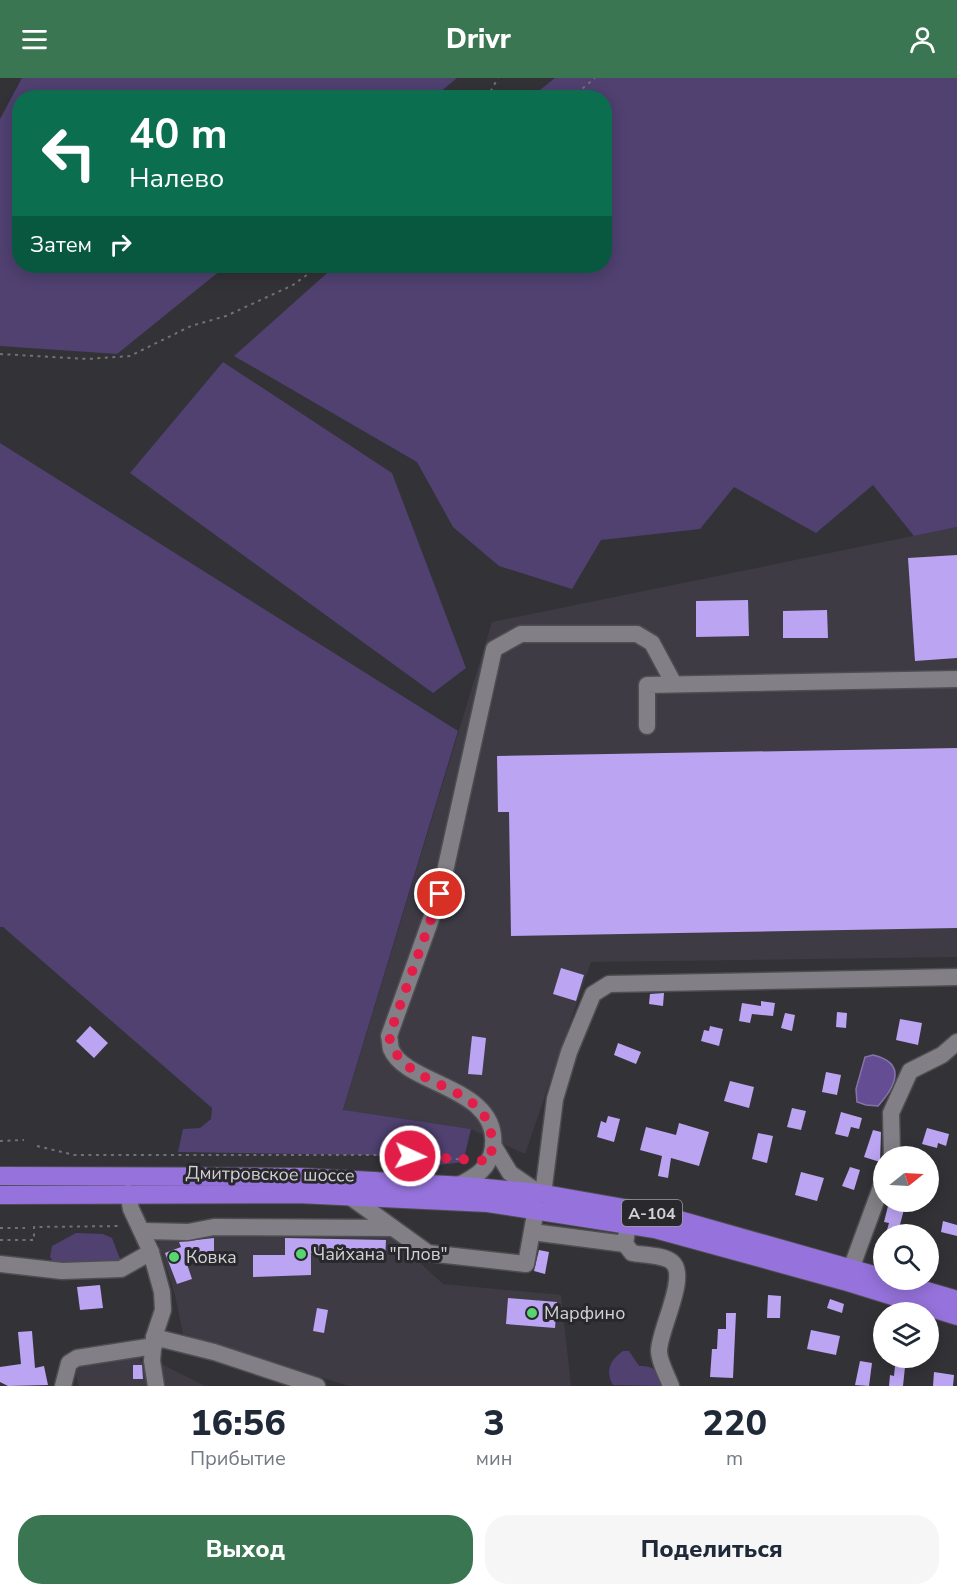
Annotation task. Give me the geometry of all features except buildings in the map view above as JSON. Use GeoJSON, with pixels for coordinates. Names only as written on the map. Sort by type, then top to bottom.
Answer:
{"type":"FeatureCollection","features":[{"type":"Feature","properties":{"kind":"highway","name":"Дмитровское шоссе"},"geometry":{"type":"LineString","coordinates":[[0,1176],[300,1178],[457,1185],[539,1199],[658,1214],[873,1275]]}},
{"type":"Feature","properties":{"kind":"highway","name":"Дмитровское шоссе"},"geometry":{"type":"LineString","coordinates":[[0,1195],[128,1193],[349,1196],[478,1202],[539,1199],[749,1254],[957,1316]]}},
{"type":"Feature","properties":{"kind":"highway"},"geometry":{"type":"LineString","coordinates":[[924,1290],[957,1300]]}},
{"type":"Feature","properties":{"kind":"street"},"geometry":{"type":"LineString","coordinates":[[457,1185],[473,1178],[492,1153],[492,1131],[482,1110],[459,1094],[409,1067],[392,1052],[389,1036],[440,894],[494,649],[521,634],[637,634],[652,643],[674,684]]}},
{"type":"Feature","properties":{"kind":"street"},"geometry":{"type":"LineString","coordinates":[[647,726],[647,685],[957,679]]}},
{"type":"Feature","properties":{"kind":"street"},"geometry":{"type":"LineString","coordinates":[[349,1196],[428,1253],[526,1264],[555,1100],[569,1052],[593,994],[609,984],[957,977]]}},
{"type":"Feature","properties":{"kind":"street"},"geometry":{"type":"LineString","coordinates":[[892,1146],[891,1113],[910,1071],[942,1055],[957,1042]]}},
{"type":"Feature","properties":{"kind":"street"},"geometry":{"type":"LineString","coordinates":[[492,1153],[539,1199]]}},
{"type":"Feature","properties":{"kind":"street"},"geometry":{"type":"LineString","coordinates":[[128,1193],[131,1209],[142,1228],[151,1252],[162,1292],[162,1310],[152,1361],[156,1386]]}},
{"type":"Feature","properties":{"kind":"street"},"geometry":{"type":"LineString","coordinates":[[851,1269],[873,1209]]}},
{"type":"Feature","properties":{"kind":"street"},"geometry":{"type":"LineString","coordinates":[[625,1244],[628,1224]]}},
{"type":"Feature","properties":{"kind":"street"},"geometry":{"type":"LineString","coordinates":[[142,1228],[188,1232],[214,1227],[393,1228]]}},
{"type":"Feature","properties":{"kind":"street"},"geometry":{"type":"LineString","coordinates":[[532,1232],[625,1244],[632,1253],[671,1260],[678,1268],[679,1279],[660,1340],[659,1354],[671,1386]]}},
{"type":"Feature","properties":{"kind":"street"},"geometry":{"type":"LineString","coordinates":[[0,1264],[62,1271],[121,1269],[151,1252]]}},
{"type":"Feature","properties":{"kind":"street"},"geometry":{"type":"LineString","coordinates":[[63,1386],[69,1363],[77,1358],[154,1342],[214,1352],[317,1386]]}},
{"type":"Feature","properties":{"kind":"path"},"geometry":{"type":"LineString","coordinates":[[581,90],[596,78]]}},
{"type":"Feature","properties":{"kind":"path"},"geometry":{"type":"LineString","coordinates":[[0,354],[88,359],[130,356],[191,326],[226,316],[293,285],[309,273]]}},
{"type":"Feature","properties":{"kind":"path"},"geometry":{"type":"LineString","coordinates":[[0,1141],[24,1140]]}},
{"type":"Feature","properties":{"kind":"path"},"geometry":{"type":"LineString","coordinates":[[37,1146],[74,1155],[492,1153]]}},
{"type":"Feature","properties":{"kind":"path"},"geometry":{"type":"LineString","coordinates":[[0,1240],[34,1240],[34,1227],[142,1228]]}},
{"type":"Feature","properties":{"kind":"path"},"geometry":{"type":"LineString","coordinates":[[0,1228],[25,1228]]}},
{"type":"Feature","properties":{"kind":"shaded area"},"geometry":{"type":"Polygon","coordinates":[[[22,78],[457,78],[443,90],[16,90],[22,78]]]}},
{"type":"Feature","properties":{"kind":"shaded area"},"geometry":{"type":"Polygon","coordinates":[[[555,78],[957,78],[957,527],[914,536],[873,485],[816,533],[734,487],[700,529],[601,540],[572,589],[499,566],[453,527],[417,462],[234,356],[327,273],[612,273],[612,90],[540,90],[555,78]]]}},
{"type":"Feature","properties":{"kind":"shaded area"},"geometry":{"type":"Polygon","coordinates":[[[12,97],[12,273],[217,273],[117,354],[0,346],[0,119],[12,97]]]}},
{"type":"Feature","properties":{"kind":"shaded area"},"geometry":{"type":"Polygon","coordinates":[[[223,362],[392,473],[466,668],[433,693],[130,473],[223,362]]]}},
{"type":"Feature","properties":{"kind":"shaded area"},"geometry":{"type":"Polygon","coordinates":[[[0,443],[458,731],[343,1110],[471,1129],[463,1162],[432,1166],[374,1155],[178,1152],[183,1129],[200,1128],[211,1119],[212,1108],[3,927],[0,927],[0,443]]]}},
{"type":"Feature","properties":{"kind":"shaded area"},"geometry":{"type":"Polygon","coordinates":[[[957,527],[957,957],[591,962],[525,1154],[471,1129],[343,1111],[492,622],[957,527]]]}},
{"type":"Feature","properties":{"kind":"shaded area"},"geometry":{"type":"Polygon","coordinates":[[[873,1055],[891,1064],[895,1076],[890,1091],[878,1106],[857,1102],[856,1089],[865,1057],[873,1055]]]}},
{"type":"Feature","properties":{"kind":"shaded area"},"geometry":{"type":"Polygon","coordinates":[[[76,1233],[103,1234],[112,1238],[120,1259],[107,1267],[56,1266],[50,1257],[52,1246],[76,1233]]]}},
{"type":"Feature","properties":{"kind":"shaded area"},"geometry":{"type":"Polygon","coordinates":[[[388,1233],[443,1284],[561,1295],[571,1386],[349,1386],[183,1334],[175,1295],[158,1242],[173,1235],[388,1233]]]}},
{"type":"Feature","properties":{"kind":"shaded area"},"geometry":{"type":"Polygon","coordinates":[[[141,1350],[140,1362],[159,1363],[205,1386],[79,1386],[76,1376],[78,1365],[141,1350]]]}},
{"type":"Feature","properties":{"kind":"shaded area"},"geometry":{"type":"Polygon","coordinates":[[[623,1351],[629,1351],[639,1366],[655,1370],[663,1386],[613,1385],[609,1375],[610,1366],[623,1351]]]}},
{"type":"Feature","properties":{"kind":"place","name":"Чайхана \"Плов\""},"geometry":{"type":"Point","coordinates":[301,1254]}},
{"type":"Feature","properties":{"kind":"place","name":"Ковка"},"geometry":{"type":"Point","coordinates":[174,1257]}},
{"type":"Feature","properties":{"kind":"place","name":"Марфино"},"geometry":{"type":"Point","coordinates":[532,1313]}},
{"type":"Feature","properties":{"kind":"route"},"geometry":{"type":"LineString","coordinates":[[410,1156],[490,1161],[493,1145],[492,1131],[482,1110],[459,1094],[409,1067],[392,1052],[389,1036],[440,894]]}}]}
